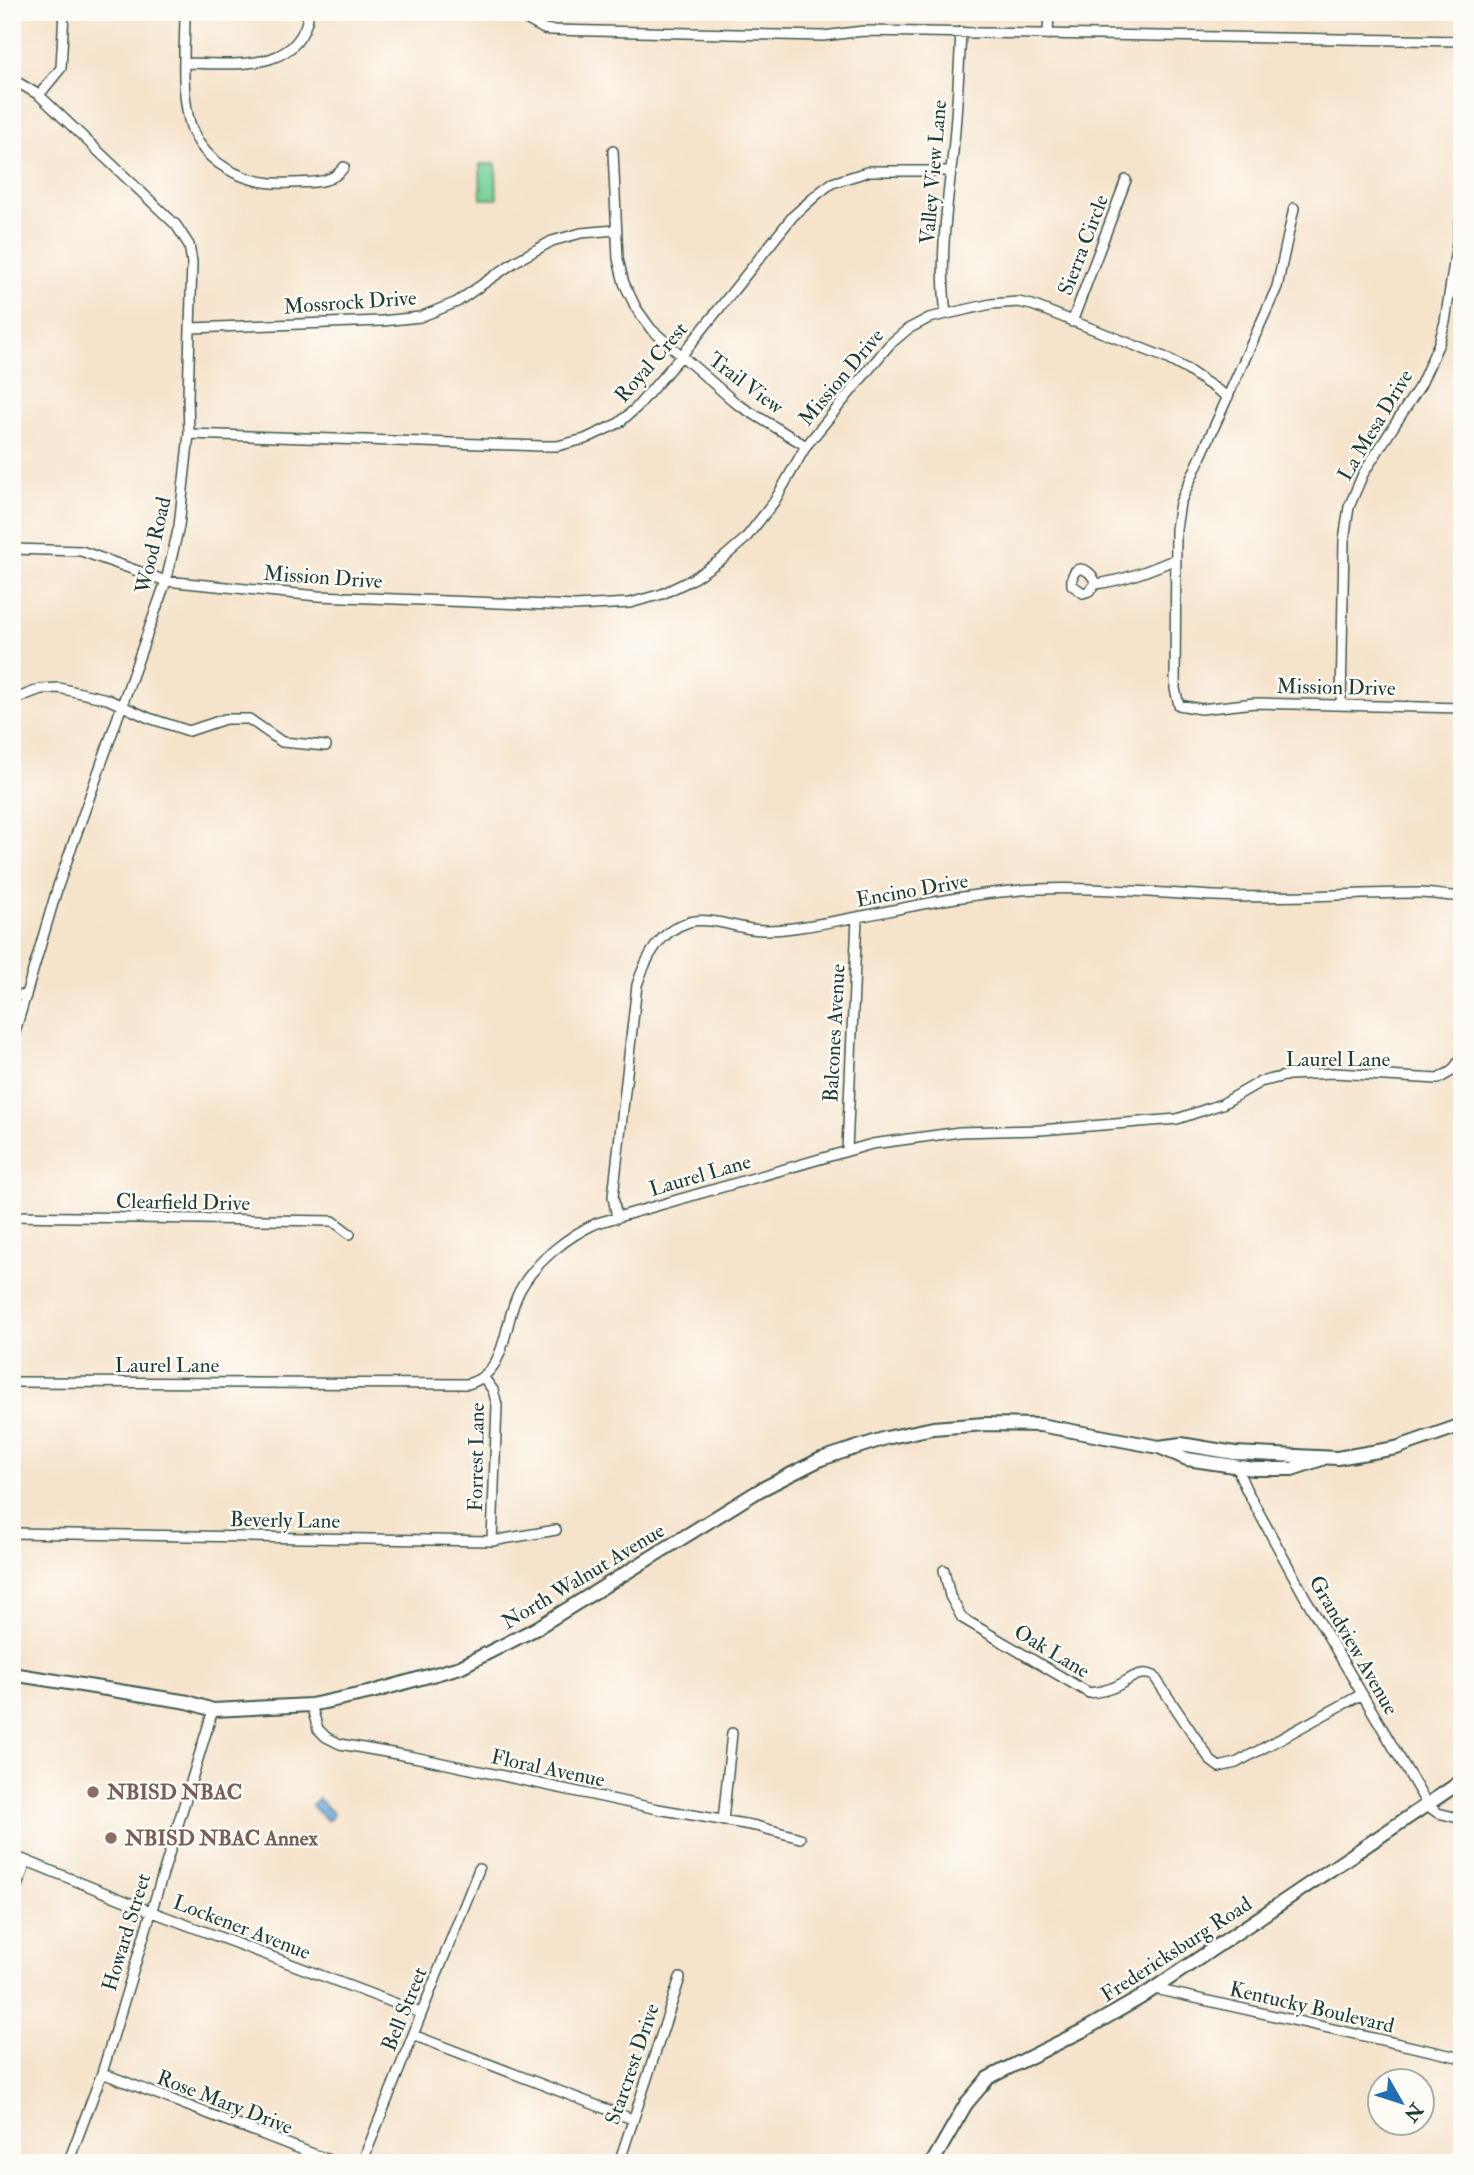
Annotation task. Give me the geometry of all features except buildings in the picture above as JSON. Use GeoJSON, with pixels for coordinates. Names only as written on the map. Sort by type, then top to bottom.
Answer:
{"type":"FeatureCollection","features":[{"type":"Feature","properties":{"kind":"main road","name":"North Walnut Avenue"},"geometry":{"type":"LineString","coordinates":[[12,1674],[188,1702],[213,1710],[311,1705],[372,1692],[460,1667],[486,1655],[586,1599],[760,1490],[821,1459],[854,1447],[933,1428],[985,1424],[1040,1425],[1159,1447],[1187,1460],[1241,1467],[1292,1469],[1322,1459],[1396,1448],[1462,1426]]}},
{"type":"Feature","properties":{"kind":"main road","name":"North Walnut Avenue"},"geometry":{"type":"LineString","coordinates":[[1159,1447],[1188,1445],[1235,1453],[1322,1459]]}},
{"type":"Feature","properties":{"kind":"main road","name":"Fredericksburg Road"},"geometry":{"type":"LineString","coordinates":[[932,2163],[965,2104],[988,2078],[1084,2030],[1155,1989],[1462,1781]]}},
{"type":"Feature","properties":{"kind":"street"},"geometry":{"type":"LineString","coordinates":[[39,95],[61,68],[64,12]]}},
{"type":"Feature","properties":{"kind":"street"},"geometry":{"type":"LineString","coordinates":[[185,12],[184,90],[188,118],[206,150],[232,173],[270,184],[327,181],[337,177],[344,167]]}},
{"type":"Feature","properties":{"kind":"street"},"geometry":{"type":"LineString","coordinates":[[184,63],[255,63],[279,57],[300,38],[309,12]]}},
{"type":"Feature","properties":{"kind":"street"},"geometry":{"type":"LineString","coordinates":[[1048,35],[1049,12]]}},
{"type":"Feature","properties":{"kind":"street"},"geometry":{"type":"LineString","coordinates":[[524,18],[551,30],[823,36],[863,31],[961,32],[1462,41]]}},
{"type":"Feature","properties":{"kind":"street","name":"Valley View Lane"},"geometry":{"type":"LineString","coordinates":[[946,314],[942,251],[951,172],[961,32]]}},
{"type":"Feature","properties":{"kind":"street","name":"Wood Road"},"geometry":{"type":"LineString","coordinates":[[12,79],[39,95],[181,231],[189,245],[192,261],[189,435],[179,526],[166,581],[58,886],[12,1042]]}},
{"type":"Feature","properties":{"kind":"street","name":"Trail View"},"geometry":{"type":"LineString","coordinates":[[613,150],[618,259],[629,295],[651,328],[745,410],[806,446]]}},
{"type":"Feature","properties":{"kind":"street","name":"Royal Crest"},"geometry":{"type":"LineString","coordinates":[[189,435],[557,446],[585,439],[619,423],[652,392],[793,216],[832,183],[870,171],[951,172]]}},
{"type":"Feature","properties":{"kind":"street","name":"Sierra Circle"},"geometry":{"type":"LineString","coordinates":[[1072,321],[1126,180]]}},
{"type":"Feature","properties":{"kind":"street"},"geometry":{"type":"LineString","coordinates":[[1228,397],[1277,287],[1294,208]]}},
{"type":"Feature","properties":{"kind":"street","name":"La Mesa Drive"},"geometry":{"type":"LineString","coordinates":[[1341,704],[1344,540],[1349,507],[1363,474],[1421,384],[1439,343],[1445,322],[1462,210]]}},
{"type":"Feature","properties":{"kind":"street","name":"Mossrock Drive"},"geometry":{"type":"LineString","coordinates":[[191,328],[382,321],[420,317],[457,302],[522,257],[552,241],[581,233],[615,230]]}},
{"type":"Feature","properties":{"kind":"street","name":"Mission Drive"},"geometry":{"type":"LineString","coordinates":[[12,549],[81,551],[166,581],[318,596],[575,606],[630,603],[677,587],[707,570],[736,548],[764,517],[806,446],[899,335],[917,323],[946,314],[990,304],[1018,302],[1175,363],[1228,397],[1180,503],[1176,529],[1175,689],[1180,705],[1201,709],[1255,703],[1462,708]]}},
{"type":"Feature","properties":{"kind":"street"},"geometry":{"type":"LineString","coordinates":[[1096,584],[1140,574],[1176,559]]}},
{"type":"Feature","properties":{"kind":"street"},"geometry":{"type":"LineString","coordinates":[[12,700],[27,693],[59,688],[107,699],[120,707],[188,731],[225,719],[249,719],[282,742],[326,746]]}},
{"type":"Feature","properties":{"kind":"street","name":"Encino Drive"},"geometry":{"type":"LineString","coordinates":[[617,1218],[613,1197],[637,985],[645,961],[657,943],[688,923],[701,920],[768,930],[857,918],[940,901],[1039,889],[1124,890],[1250,897],[1423,893],[1462,896]]}},
{"type":"Feature","properties":{"kind":"street","name":"Balcones Avenue"},"geometry":{"type":"LineString","coordinates":[[847,1150],[857,918]]}},
{"type":"Feature","properties":{"kind":"street"},"geometry":{"type":"LineString","coordinates":[[12,995],[26,996]]}},
{"type":"Feature","properties":{"kind":"street","name":"Laurel Lane"},"geometry":{"type":"LineString","coordinates":[[12,1382],[468,1384],[489,1373],[499,1357],[513,1307],[530,1276],[575,1235],[597,1223],[847,1150],[902,1139],[960,1132],[1040,1130],[1177,1119],[1210,1110],[1274,1077],[1334,1073],[1438,1079],[1451,1071],[1462,1057]]}},
{"type":"Feature","properties":{"kind":"street","name":"Clearfield Drive"},"geometry":{"type":"LineString","coordinates":[[12,1216],[333,1221],[350,1234]]}},
{"type":"Feature","properties":{"kind":"street","name":"Forrest Lane"},"geometry":{"type":"LineString","coordinates":[[483,1377],[493,1390],[497,1405],[492,1541]]}},
{"type":"Feature","properties":{"kind":"street","name":"Grandview Avenue"},"geometry":{"type":"LineString","coordinates":[[1241,1467],[1240,1475],[1245,1489],[1428,1806]]}},
{"type":"Feature","properties":{"kind":"street","name":"Beverly Lane"},"geometry":{"type":"LineString","coordinates":[[12,1533],[492,1541],[556,1530]]}},
{"type":"Feature","properties":{"kind":"street","name":"Oak Lane"},"geometry":{"type":"LineString","coordinates":[[944,1570],[950,1596],[962,1618],[1089,1693],[1114,1688],[1140,1673],[1154,1675],[1211,1761],[1219,1767],[1236,1763],[1362,1694]]}},
{"type":"Feature","properties":{"kind":"street","name":"Floral Avenue"},"geometry":{"type":"LineString","coordinates":[[311,1705],[318,1729],[326,1737],[340,1744],[658,1809],[757,1826],[800,1838]]}},
{"type":"Feature","properties":{"kind":"street","name":"Howard Street"},"geometry":{"type":"LineString","coordinates":[[68,2163],[102,2073],[213,1710]]}},
{"type":"Feature","properties":{"kind":"street"},"geometry":{"type":"LineString","coordinates":[[723,1821],[732,1733]]}},
{"type":"Feature","properties":{"kind":"street"},"geometry":{"type":"LineString","coordinates":[[1428,1806],[1438,1813],[1462,1819]]}},
{"type":"Feature","properties":{"kind":"street","name":"Lockener Avenue"},"geometry":{"type":"LineString","coordinates":[[12,1855],[150,1911],[421,2013]]}},
{"type":"Feature","properties":{"kind":"street"},"geometry":{"type":"LineString","coordinates":[[12,1898],[27,1861]]}},
{"type":"Feature","properties":{"kind":"street","name":"Bell Street"},"geometry":{"type":"LineString","coordinates":[[362,2163],[479,1869]]}},
{"type":"Feature","properties":{"kind":"street","name":"Starcrest Drive"},"geometry":{"type":"LineString","coordinates":[[619,2163],[680,1978]]}},
{"type":"Feature","properties":{"kind":"street","name":"Kentucky Boulevard"},"geometry":{"type":"LineString","coordinates":[[1155,1989],[1462,2058]]}},
{"type":"Feature","properties":{"kind":"street"},"geometry":{"type":"LineString","coordinates":[[413,2035],[632,2119]]}},
{"type":"Feature","properties":{"kind":"street","name":"Rose Mary Drive"},"geometry":{"type":"LineString","coordinates":[[102,2073],[337,2163]]}},
{"type":"Feature","properties":{"kind":"green space"},"geometry":{"type":"Polygon","coordinates":[[[480,164],[496,164],[497,199],[481,199],[480,164]]]}},
{"type":"Feature","properties":{"kind":"water"},"geometry":{"type":"Polygon","coordinates":[[[319,1799],[334,1814],[328,1821],[312,1806],[319,1799]]]}},
{"type":"Feature","properties":{"kind":"place","name":"NBISD NBAC"},"geometry":{"type":"Point","coordinates":[93,1792]}},
{"type":"Feature","properties":{"kind":"place","name":"NBISD NBAC Annex"},"geometry":{"type":"Point","coordinates":[111,1838]}}]}
